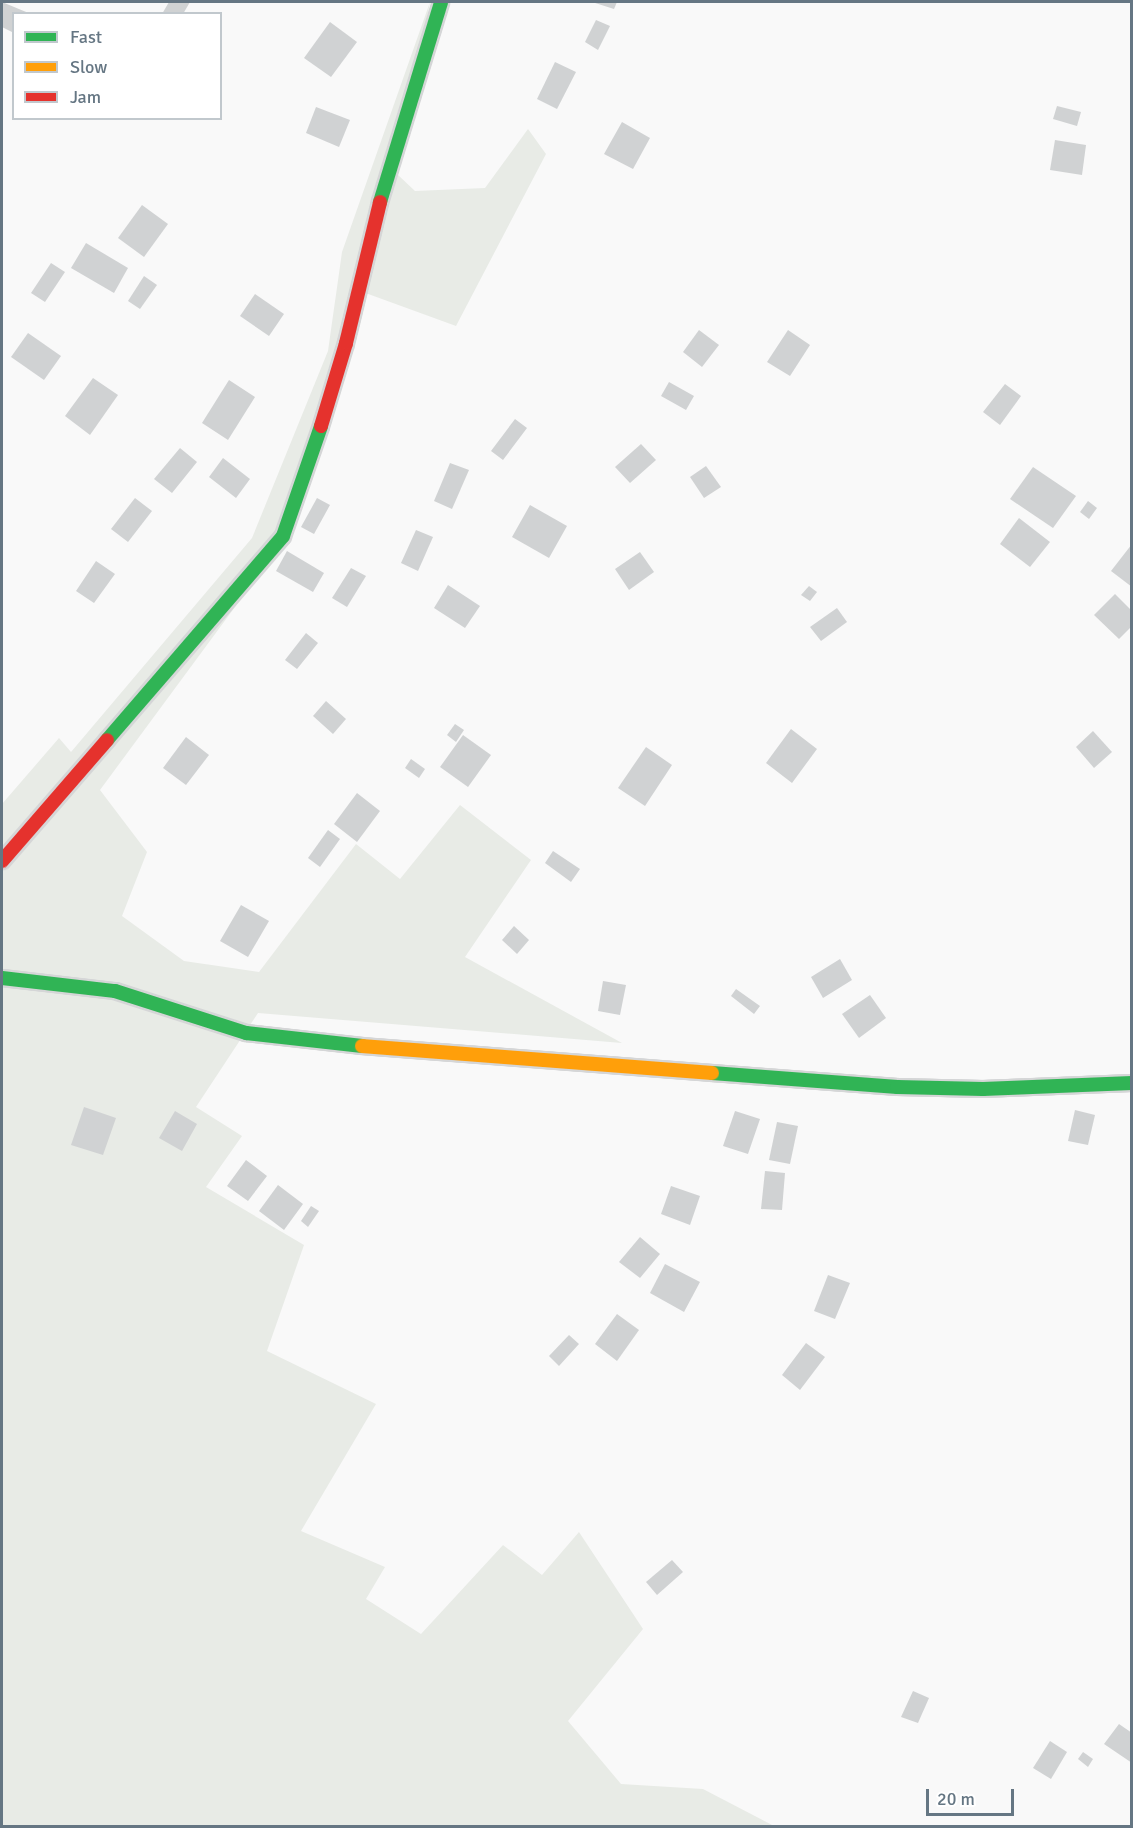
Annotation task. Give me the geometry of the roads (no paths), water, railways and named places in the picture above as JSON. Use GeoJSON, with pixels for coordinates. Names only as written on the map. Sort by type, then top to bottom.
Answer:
{"type":"FeatureCollection","features":[{"type":"Feature","properties":{"kind":"street"},"geometry":{"type":"LineString","coordinates":[[2,861],[284,536],[346,343],[387,173],[441,2]]}},
{"type":"Feature","properties":{"kind":"street"},"geometry":{"type":"LineString","coordinates":[[2,978],[115,991],[246,1033],[357,1046],[897,1087],[983,1089],[1131,1083]]}}]}
